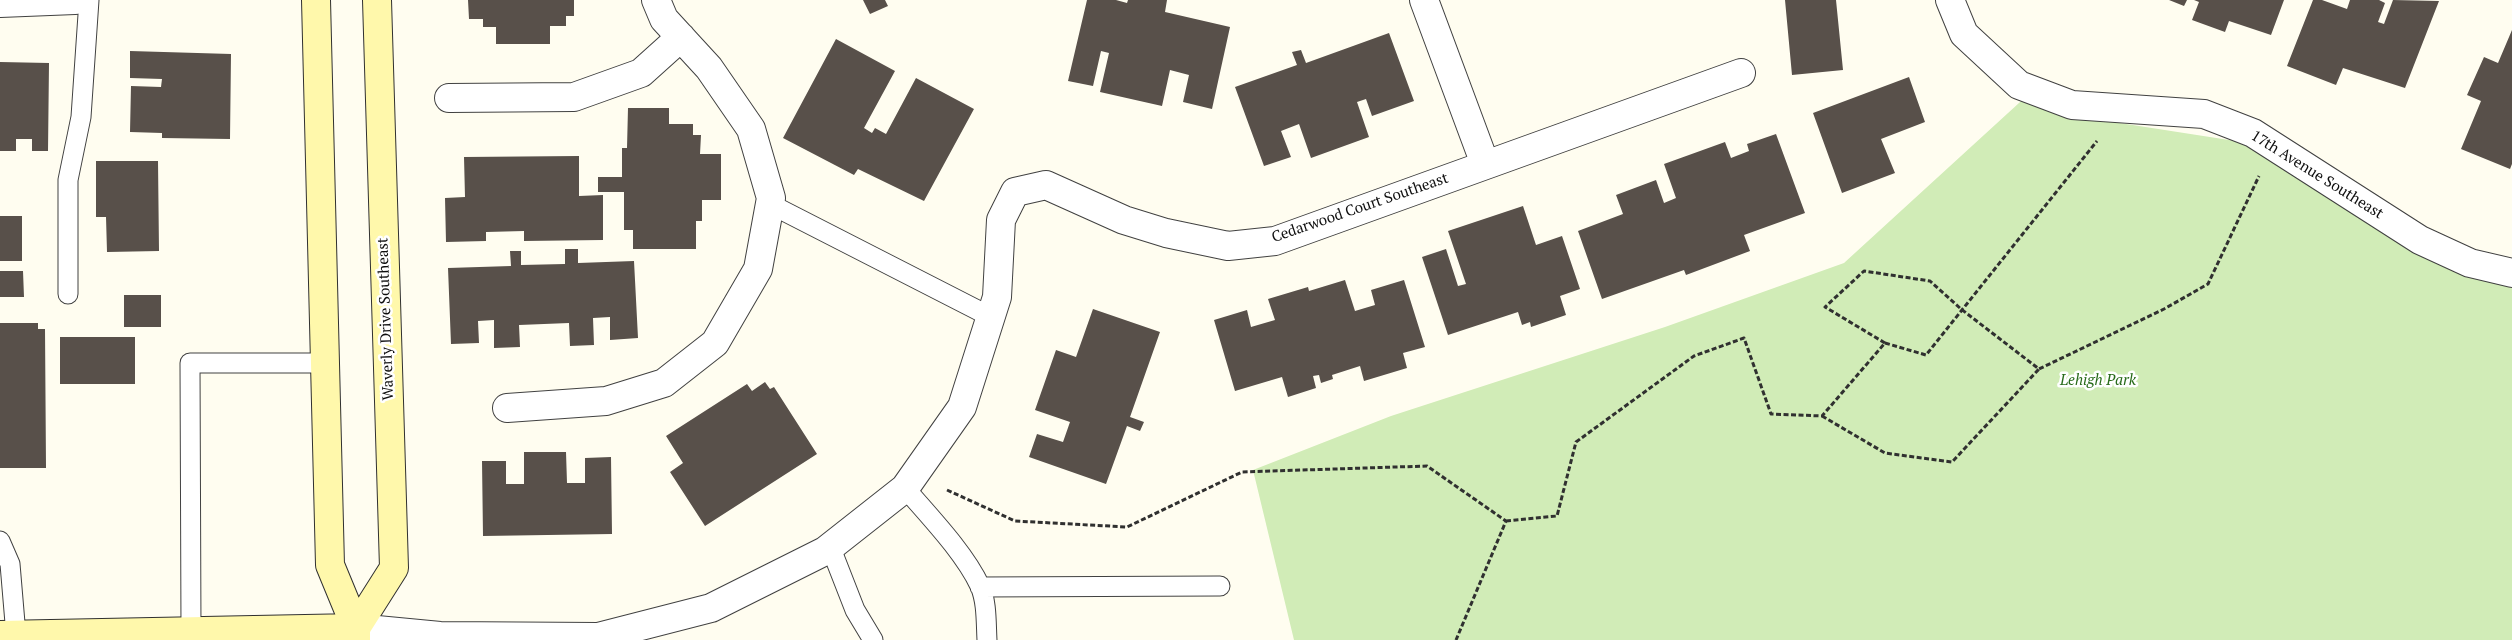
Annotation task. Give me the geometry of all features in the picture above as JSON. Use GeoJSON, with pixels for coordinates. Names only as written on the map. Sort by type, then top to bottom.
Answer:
{"type":"FeatureCollection","features":[{"type":"Feature","properties":{"kind":"main road"},"geometry":{"type":"LineString","coordinates":[[8,635],[191,632],[356,634],[330,565],[316,0]]}},
{"type":"Feature","properties":{"kind":"main road","name":"Waverly Drive Southeast"},"geometry":{"type":"LineString","coordinates":[[356,634],[394,568],[377,0]]}},
{"type":"Feature","properties":{"kind":"street"},"geometry":{"type":"LineString","coordinates":[[0,3],[75,0]]}},
{"type":"Feature","properties":{"kind":"street"},"geometry":{"type":"LineString","coordinates":[[507,408],[606,401],[664,383],[715,343],[758,269],[771,198],[751,129],[710,68],[664,19],[656,0]]}},
{"type":"Feature","properties":{"kind":"street"},"geometry":{"type":"LineString","coordinates":[[1424,0],[1485,164]]}},
{"type":"Feature","properties":{"kind":"street","name":"17th Avenue Southeast"},"geometry":{"type":"LineString","coordinates":[[1950,0],[1964,34],[2019,85],[2072,104],[2204,114],[2253,133],[2420,240],[2470,263],[2512,273]]}},
{"type":"Feature","properties":{"kind":"street"},"geometry":{"type":"LineString","coordinates":[[449,98],[574,97],[641,73],[681,37]]}},
{"type":"Feature","properties":{"kind":"street","name":"Cedarwood Court Southeast"},"geometry":{"type":"LineString","coordinates":[[356,634],[611,637],[711,608],[830,546],[909,481],[962,408],[997,297],[1001,220],[1015,192],[1046,185],[1124,220],[1166,233],[1228,246],[1275,241],[1741,73]]}},
{"type":"Feature","properties":{"kind":"lane"},"geometry":{"type":"LineString","coordinates":[[68,294],[68,180],[81,117],[89,0]]}},
{"type":"Feature","properties":{"kind":"lane"},"geometry":{"type":"LineString","coordinates":[[770,204],[991,317]]}},
{"type":"Feature","properties":{"kind":"lane"},"geometry":{"type":"LineString","coordinates":[[191,632],[190,363],[326,363]]}},
{"type":"Feature","properties":{"kind":"lane"},"geometry":{"type":"LineString","coordinates":[[909,481],[980,587],[986,618],[987,640]]}},
{"type":"Feature","properties":{"kind":"lane"},"geometry":{"type":"LineString","coordinates":[[0,541],[10,564],[8,635]]}},
{"type":"Feature","properties":{"kind":"lane"},"geometry":{"type":"LineString","coordinates":[[830,546],[855,610],[873,640]]}},
{"type":"Feature","properties":{"kind":"lane"},"geometry":{"type":"LineString","coordinates":[[980,587],[1220,586]]}},
{"type":"Feature","properties":{"kind":"path"},"geometry":{"type":"LineString","coordinates":[[2039,369],[1961,309],[1930,281],[1864,271],[1826,307],[1884,343],[1926,355],[1961,309],[2124,109]]}},
{"type":"Feature","properties":{"kind":"path"},"geometry":{"type":"LineString","coordinates":[[909,481],[1015,521],[1127,527],[1242,472],[1426,466],[1506,521],[1557,516],[1576,442],[1694,356],[1744,338],[1771,414],[1822,416],[1885,453],[1952,462],[2039,369],[2164,309],[2208,284],[2273,146]]}},
{"type":"Feature","properties":{"kind":"path"},"geometry":{"type":"LineString","coordinates":[[1822,416],[1884,343]]}},
{"type":"Feature","properties":{"kind":"path"},"geometry":{"type":"LineString","coordinates":[[1456,640],[1506,521]]}},
{"type":"Feature","properties":{"kind":"green space","name":"Lehigh Park"},"geometry":{"type":"Polygon","coordinates":[[[2031,92],[2081,117],[2242,142],[2436,253],[2512,264],[2512,640],[1294,640],[1253,470],[1391,416],[1665,327],[1844,263],[2031,92]]]}},
{"type":"Feature","properties":{"kind":"building"},"geometry":{"type":"Polygon","coordinates":[[[468,0],[574,0],[574,16],[566,16],[566,26],[550,26],[550,44],[496,44],[496,27],[483,27],[483,19],[469,19],[468,0]]]}},
{"type":"Feature","properties":{"kind":"building"},"geometry":{"type":"Polygon","coordinates":[[[863,0],[885,0],[888,6],[870,14],[863,0]]]}},
{"type":"Feature","properties":{"kind":"building"},"geometry":{"type":"Polygon","coordinates":[[[1087,0],[1116,0],[1127,3],[1128,0],[1167,0],[1165,12],[1230,27],[1212,109],[1183,102],[1189,75],[1170,70],[1162,106],[1100,92],[1109,53],[1101,51],[1093,86],[1068,81],[1087,0]]]}},
{"type":"Feature","properties":{"kind":"building"},"geometry":{"type":"Polygon","coordinates":[[[1785,0],[1836,0],[1843,70],[1792,75],[1785,0]]]}},
{"type":"Feature","properties":{"kind":"building"},"geometry":{"type":"Polygon","coordinates":[[[2169,0],[2187,0],[2184,6],[2169,0]]]}},
{"type":"Feature","properties":{"kind":"building"},"geometry":{"type":"Polygon","coordinates":[[[2194,0],[2284,0],[2271,35],[2229,21],[2225,32],[2192,20],[2199,2],[2194,0]]]}},
{"type":"Feature","properties":{"kind":"building"},"geometry":{"type":"Polygon","coordinates":[[[2313,0],[2322,0],[2347,9],[2350,0],[2379,0],[2385,3],[2378,22],[2384,24],[2393,0],[2439,1],[2405,88],[2343,68],[2336,85],[2287,66],[2313,0]]]}},
{"type":"Feature","properties":{"kind":"building"},"geometry":{"type":"Polygon","coordinates":[[[2512,30],[2512,164],[2510,169],[2461,149],[2481,101],[2467,95],[2484,57],[2498,63],[2512,30]]]}},
{"type":"Feature","properties":{"kind":"building"},"geometry":{"type":"Polygon","coordinates":[[[1389,33],[1414,101],[1372,116],[1366,99],[1357,102],[1369,137],[1311,158],[1299,124],[1281,131],[1291,157],[1264,166],[1235,87],[1297,65],[1292,52],[1301,50],[1306,63],[1389,33]]]}},
{"type":"Feature","properties":{"kind":"building"},"geometry":{"type":"Polygon","coordinates":[[[836,39],[895,71],[864,128],[872,133],[875,128],[886,134],[916,78],[974,109],[924,201],[858,169],[854,175],[783,138],[836,39]]]}},
{"type":"Feature","properties":{"kind":"building"},"geometry":{"type":"Polygon","coordinates":[[[130,51],[231,54],[230,139],[162,138],[162,133],[130,132],[131,86],[161,87],[162,79],[130,78],[130,51]]]}},
{"type":"Feature","properties":{"kind":"building"},"geometry":{"type":"Polygon","coordinates":[[[0,62],[49,63],[48,151],[32,151],[32,139],[16,139],[16,151],[0,151],[0,62]]]}},
{"type":"Feature","properties":{"kind":"building"},"geometry":{"type":"Polygon","coordinates":[[[1909,77],[1925,122],[1881,139],[1895,173],[1842,193],[1813,113],[1909,77]]]}},
{"type":"Feature","properties":{"kind":"building"},"geometry":{"type":"Polygon","coordinates":[[[628,108],[669,108],[669,124],[693,124],[693,135],[701,135],[700,154],[721,154],[721,200],[702,200],[702,221],[696,221],[696,249],[633,249],[633,230],[624,230],[624,192],[598,192],[598,177],[622,177],[622,148],[627,148],[628,108]]]}},
{"type":"Feature","properties":{"kind":"building"},"geometry":{"type":"Polygon","coordinates":[[[1776,134],[1805,213],[1744,235],[1750,251],[1686,275],[1684,270],[1602,299],[1578,231],[1623,214],[1616,195],[1656,180],[1664,203],[1676,198],[1664,164],[1725,142],[1731,158],[1749,151],[1747,144],[1776,134]]]}},
{"type":"Feature","properties":{"kind":"building"},"geometry":{"type":"Polygon","coordinates":[[[579,156],[579,196],[603,195],[603,240],[524,241],[524,231],[486,232],[486,241],[446,242],[445,198],[465,197],[464,157],[579,156]]]}},
{"type":"Feature","properties":{"kind":"building"},"geometry":{"type":"Polygon","coordinates":[[[96,161],[158,161],[159,251],[107,252],[106,217],[96,217],[96,161]]]}},
{"type":"Feature","properties":{"kind":"building"},"geometry":{"type":"Polygon","coordinates":[[[1523,206],[1536,245],[1562,236],[1580,289],[1560,296],[1566,315],[1531,327],[1530,322],[1522,325],[1518,312],[1448,335],[1422,257],[1446,249],[1458,286],[1466,284],[1448,231],[1523,206]]]}},
{"type":"Feature","properties":{"kind":"building"},"geometry":{"type":"Polygon","coordinates":[[[0,216],[22,216],[22,261],[0,261],[0,216]]]}},
{"type":"Feature","properties":{"kind":"building"},"geometry":{"type":"Polygon","coordinates":[[[565,249],[578,249],[578,263],[634,261],[638,338],[610,340],[610,317],[593,318],[594,345],[570,346],[569,323],[519,325],[520,347],[494,348],[494,320],[478,321],[479,343],[451,344],[448,268],[511,266],[510,251],[521,251],[521,265],[565,264],[565,249]]]}},
{"type":"Feature","properties":{"kind":"building"},"geometry":{"type":"Polygon","coordinates":[[[0,271],[23,271],[24,297],[0,297],[0,271]]]}},
{"type":"Feature","properties":{"kind":"building"},"geometry":{"type":"Polygon","coordinates":[[[1345,280],[1355,311],[1375,305],[1371,290],[1404,280],[1425,347],[1403,353],[1407,368],[1364,381],[1360,366],[1332,375],[1333,379],[1321,383],[1319,375],[1313,376],[1316,388],[1288,397],[1282,377],[1235,391],[1214,320],[1247,310],[1251,327],[1275,320],[1268,299],[1308,287],[1309,291],[1345,280]]]}},
{"type":"Feature","properties":{"kind":"building"},"geometry":{"type":"Polygon","coordinates":[[[124,295],[161,295],[161,327],[124,327],[124,295]]]}},
{"type":"Feature","properties":{"kind":"building"},"geometry":{"type":"Polygon","coordinates":[[[1093,309],[1160,332],[1130,417],[1144,422],[1140,431],[1127,426],[1106,484],[1029,457],[1037,434],[1063,442],[1070,422],[1035,410],[1056,350],[1076,357],[1093,309]]]}},
{"type":"Feature","properties":{"kind":"building"},"geometry":{"type":"Polygon","coordinates":[[[0,323],[38,323],[38,329],[45,329],[46,468],[0,468],[0,323]]]}},
{"type":"Feature","properties":{"kind":"building"},"geometry":{"type":"Polygon","coordinates":[[[60,337],[135,337],[135,384],[60,384],[60,337]]]}},
{"type":"Feature","properties":{"kind":"building"},"geometry":{"type":"Polygon","coordinates":[[[765,382],[770,389],[774,387],[817,454],[705,526],[670,472],[683,463],[666,436],[747,384],[752,391],[765,382]]]}},
{"type":"Feature","properties":{"kind":"building"},"geometry":{"type":"Polygon","coordinates":[[[524,452],[566,452],[567,483],[585,483],[585,458],[611,457],[612,534],[483,536],[482,461],[506,461],[506,484],[524,484],[524,452]]]}}]}
